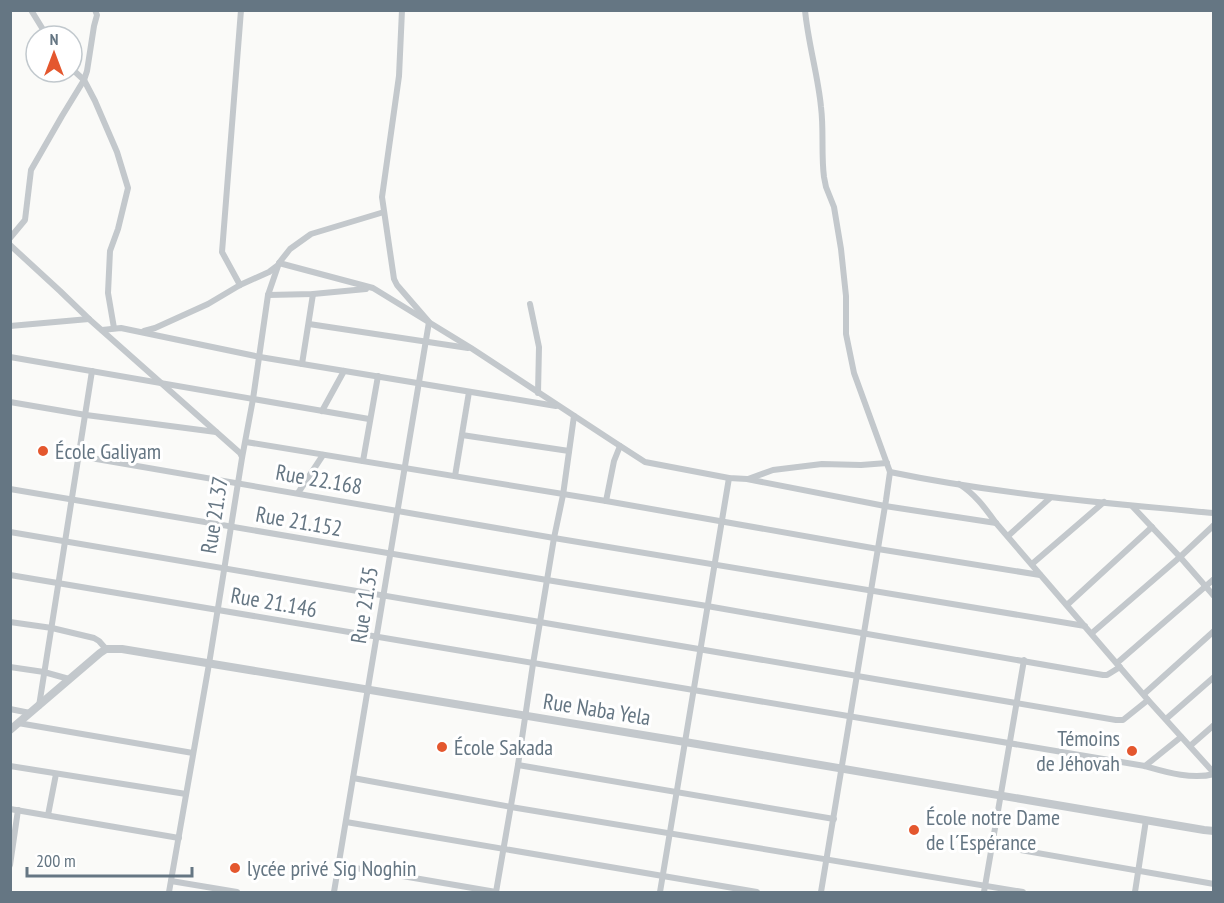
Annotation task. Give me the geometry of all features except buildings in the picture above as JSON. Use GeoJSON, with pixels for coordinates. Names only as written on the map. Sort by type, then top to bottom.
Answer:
{"type":"FeatureCollection","features":[{"type":"Feature","properties":{"kind":"street"},"geometry":{"type":"LineString","coordinates":[[31,10],[40,24]]}},
{"type":"Feature","properties":{"kind":"street"},"geometry":{"type":"LineString","coordinates":[[240,285],[222,252],[241,10]]}},
{"type":"Feature","properties":{"kind":"street"},"geometry":{"type":"LineString","coordinates":[[402,10],[399,76],[382,197],[394,279],[429,322]]}},
{"type":"Feature","properties":{"kind":"street"},"geometry":{"type":"LineString","coordinates":[[805,10],[822,108],[824,177],[834,207],[843,259],[846,334],[854,373],[890,472],[821,892]]}},
{"type":"Feature","properties":{"kind":"street"},"geometry":{"type":"LineString","coordinates":[[97,12],[84,80],[117,152],[128,188],[118,230],[110,251],[108,293],[114,328]]}},
{"type":"Feature","properties":{"kind":"street"},"geometry":{"type":"LineString","coordinates":[[10,238],[25,219],[32,170],[82,84]]}},
{"type":"Feature","properties":{"kind":"street","name":"Rue 21.37"},"geometry":{"type":"LineString","coordinates":[[169,892],[246,442],[268,295],[278,264],[290,249],[311,234],[384,212]]}},
{"type":"Feature","properties":{"kind":"street"},"geometry":{"type":"LineString","coordinates":[[10,245],[89,320],[240,453],[242,458]]}},
{"type":"Feature","properties":{"kind":"street"},"geometry":{"type":"LineString","coordinates":[[140,332],[208,304],[240,285],[269,272],[278,264],[373,288],[471,348],[645,462],[885,506],[996,523]]}},
{"type":"Feature","properties":{"kind":"street"},"geometry":{"type":"LineString","coordinates":[[268,295],[313,294],[373,288]]}},
{"type":"Feature","properties":{"kind":"street"},"geometry":{"type":"LineString","coordinates":[[302,364],[313,294]]}},
{"type":"Feature","properties":{"kind":"street"},"geometry":{"type":"LineString","coordinates":[[530,304],[539,347],[538,393]]}},
{"type":"Feature","properties":{"kind":"street"},"geometry":{"type":"LineString","coordinates":[[10,326],[89,320]]}},
{"type":"Feature","properties":{"kind":"street","name":"Rue 21.35"},"geometry":{"type":"LineString","coordinates":[[334,892],[429,322]]}},
{"type":"Feature","properties":{"kind":"street"},"geometry":{"type":"LineString","coordinates":[[309,324],[471,348]]}},
{"type":"Feature","properties":{"kind":"street"},"geometry":{"type":"LineString","coordinates":[[102,330],[114,328],[140,332],[260,357],[560,407]]}},
{"type":"Feature","properties":{"kind":"street"},"geometry":{"type":"LineString","coordinates":[[10,357],[369,419]]}},
{"type":"Feature","properties":{"kind":"street"},"geometry":{"type":"LineString","coordinates":[[39,706],[92,371]]}},
{"type":"Feature","properties":{"kind":"street"},"geometry":{"type":"LineString","coordinates":[[322,411],[344,371]]}},
{"type":"Feature","properties":{"kind":"street"},"geometry":{"type":"LineString","coordinates":[[363,461],[378,376]]}},
{"type":"Feature","properties":{"kind":"street"},"geometry":{"type":"LineString","coordinates":[[455,476],[469,392]]}},
{"type":"Feature","properties":{"kind":"street"},"geometry":{"type":"LineString","coordinates":[[10,402],[86,415],[216,432]]}},
{"type":"Feature","properties":{"kind":"street"},"geometry":{"type":"LineString","coordinates":[[338,866],[496,892],[563,495],[574,416]]}},
{"type":"Feature","properties":{"kind":"street"},"geometry":{"type":"LineString","coordinates":[[462,435],[569,451]]}},
{"type":"Feature","properties":{"kind":"street"},"geometry":{"type":"LineString","coordinates":[[246,442],[1040,575]]}},
{"type":"Feature","properties":{"kind":"street"},"geometry":{"type":"LineString","coordinates":[[606,501],[614,461],[620,446]]}},
{"type":"Feature","properties":{"kind":"street"},"geometry":{"type":"LineString","coordinates":[[298,493],[323,455]]}},
{"type":"Feature","properties":{"kind":"street","name":"Rue 22.168"},"geometry":{"type":"LineString","coordinates":[[79,456],[1085,626]]}},
{"type":"Feature","properties":{"kind":"street"},"geometry":{"type":"LineString","coordinates":[[747,479],[773,470],[822,464],[886,463]]}},
{"type":"Feature","properties":{"kind":"street"},"geometry":{"type":"LineString","coordinates":[[890,472],[1050,498],[1214,513]]}},
{"type":"Feature","properties":{"kind":"street"},"geometry":{"type":"LineString","coordinates":[[660,892],[729,478]]}},
{"type":"Feature","properties":{"kind":"street"},"geometry":{"type":"LineString","coordinates":[[959,484],[969,490],[1040,575],[1214,773]]}},
{"type":"Feature","properties":{"kind":"street","name":"Rue 21.152"},"geometry":{"type":"LineString","coordinates":[[10,489],[1103,675],[1107,675],[1118,665]]}},
{"type":"Feature","properties":{"kind":"street"},"geometry":{"type":"LineString","coordinates":[[1008,536],[1050,498]]}},
{"type":"Feature","properties":{"kind":"street"},"geometry":{"type":"LineString","coordinates":[[1032,564],[1104,502]]}},
{"type":"Feature","properties":{"kind":"street"},"geometry":{"type":"LineString","coordinates":[[1133,506],[1214,596]]}},
{"type":"Feature","properties":{"kind":"street"},"geometry":{"type":"LineString","coordinates":[[1092,633],[1214,525]]}},
{"type":"Feature","properties":{"kind":"street"},"geometry":{"type":"LineString","coordinates":[[1066,605],[1152,526]]}},
{"type":"Feature","properties":{"kind":"street"},"geometry":{"type":"LineString","coordinates":[[10,532],[1120,721],[1127,717],[1214,631]]}},
{"type":"Feature","properties":{"kind":"street","name":"Rue 21.146"},"geometry":{"type":"LineString","coordinates":[[10,575],[1145,766],[1161,771],[1199,776],[1214,773]]}},
{"type":"Feature","properties":{"kind":"street"},"geometry":{"type":"LineString","coordinates":[[1118,665],[1214,579]]}},
{"type":"Feature","properties":{"kind":"street"},"geometry":{"type":"LineString","coordinates":[[10,622],[52,628],[94,638],[106,649],[10,730]]}},
{"type":"Feature","properties":{"kind":"street","name":"Rue Naba Yela"},"geometry":{"type":"LineString","coordinates":[[106,649],[122,649],[526,715],[1214,832]]}},
{"type":"Feature","properties":{"kind":"street"},"geometry":{"type":"LineString","coordinates":[[985,889],[1024,660]]}},
{"type":"Feature","properties":{"kind":"street"},"geometry":{"type":"LineString","coordinates":[[10,666],[69,679]]}},
{"type":"Feature","properties":{"kind":"street"},"geometry":{"type":"LineString","coordinates":[[1166,719],[1214,677]]}},
{"type":"Feature","properties":{"kind":"street"},"geometry":{"type":"LineString","coordinates":[[10,709],[30,712]]}},
{"type":"Feature","properties":{"kind":"street"},"geometry":{"type":"LineString","coordinates":[[18,723],[193,753]]}},
{"type":"Feature","properties":{"kind":"street"},"geometry":{"type":"LineString","coordinates":[[1190,746],[1214,725]]}},
{"type":"Feature","properties":{"kind":"street"},"geometry":{"type":"LineString","coordinates":[[1145,766],[1181,736]]}},
{"type":"Feature","properties":{"kind":"street"},"geometry":{"type":"LineString","coordinates":[[518,765],[834,819]]}},
{"type":"Feature","properties":{"kind":"street"},"geometry":{"type":"LineString","coordinates":[[10,766],[186,794]]}},
{"type":"Feature","properties":{"kind":"street"},"geometry":{"type":"LineString","coordinates":[[48,815],[56,774]]}},
{"type":"Feature","properties":{"kind":"street"},"geometry":{"type":"LineString","coordinates":[[353,778],[511,807],[827,859],[985,889],[1023,892]]}},
{"type":"Feature","properties":{"kind":"street"},"geometry":{"type":"LineString","coordinates":[[10,865],[14,809],[179,838]]}},
{"type":"Feature","properties":{"kind":"street"},"geometry":{"type":"LineString","coordinates":[[1135,892],[1146,820]]}},
{"type":"Feature","properties":{"kind":"street"},"geometry":{"type":"LineString","coordinates":[[346,822],[758,892]]}},
{"type":"Feature","properties":{"kind":"street"},"geometry":{"type":"LineString","coordinates":[[992,845],[1214,884]]}},
{"type":"Feature","properties":{"kind":"street"},"geometry":{"type":"LineString","coordinates":[[171,881],[237,892]]}},
{"type":"Feature","properties":{"kind":"place","name":"École Galiyam"},"geometry":{"type":"Point","coordinates":[43,451]}},
{"type":"Feature","properties":{"kind":"place","name":"École Sakada"},"geometry":{"type":"Point","coordinates":[442,747]}},
{"type":"Feature","properties":{"kind":"place","name":"Témoins de Jéhovah"},"geometry":{"type":"Point","coordinates":[1132,751]}},
{"type":"Feature","properties":{"kind":"place","name":"École notre Dame de l´Espérance"},"geometry":{"type":"Point","coordinates":[914,830]}},
{"type":"Feature","properties":{"kind":"place","name":"lycée privé Sig Noghin"},"geometry":{"type":"Point","coordinates":[235,868]}}]}
